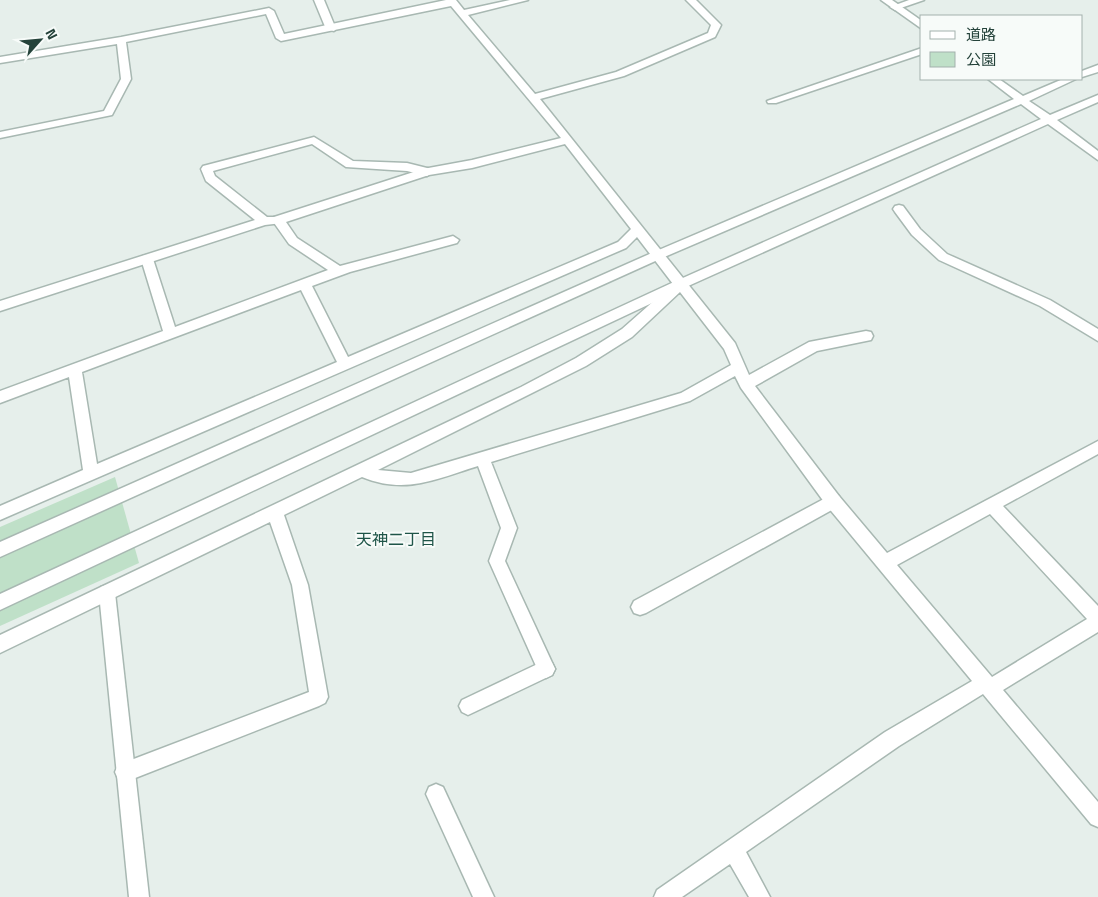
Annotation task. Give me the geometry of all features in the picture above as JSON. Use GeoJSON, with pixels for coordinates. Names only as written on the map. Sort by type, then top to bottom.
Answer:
{"type":"FeatureCollection","features":[{"type":"Feature","properties":{"kind":"street"},"geometry":{"type":"LineString","coordinates":[[319,0],[331,29]]}},
{"type":"Feature","properties":{"kind":"street"},"geometry":{"type":"LineString","coordinates":[[462,13],[523,0]]}},
{"type":"Feature","properties":{"kind":"street"},"geometry":{"type":"LineString","coordinates":[[532,98],[620,74],[712,35],[716,25],[691,0]]}},
{"type":"Feature","properties":{"kind":"street"},"geometry":{"type":"LineString","coordinates":[[886,0],[920,25]]}},
{"type":"Feature","properties":{"kind":"street"},"geometry":{"type":"LineString","coordinates":[[896,7],[919,0]]}},
{"type":"Feature","properties":{"kind":"street"},"geometry":{"type":"LineString","coordinates":[[0,60],[122,40],[268,11],[281,38],[331,29],[452,1],[568,140],[730,347],[746,384],[833,500],[1098,818]]}},
{"type":"Feature","properties":{"kind":"street"},"geometry":{"type":"LineString","coordinates":[[0,135],[108,113],[126,79],[122,40]]}},
{"type":"Feature","properties":{"kind":"street"},"geometry":{"type":"LineString","coordinates":[[772,101],[920,52]]}},
{"type":"Feature","properties":{"kind":"street"},"geometry":{"type":"LineString","coordinates":[[1083,74],[1098,68]]}},
{"type":"Feature","properties":{"kind":"street"},"geometry":{"type":"LineString","coordinates":[[995,80],[1098,156]]}},
{"type":"Feature","properties":{"kind":"street"},"geometry":{"type":"LineString","coordinates":[[0,550],[658,255],[1020,98],[1068,80]]}},
{"type":"Feature","properties":{"kind":"street"},"geometry":{"type":"LineString","coordinates":[[0,602],[681,284],[1098,98]]}},
{"type":"Feature","properties":{"kind":"street"},"geometry":{"type":"LineString","coordinates":[[264,221],[210,178],[207,169],[314,140],[350,164],[406,167],[427,172]]}},
{"type":"Feature","properties":{"kind":"street"},"geometry":{"type":"LineString","coordinates":[[0,306],[264,221],[278,220],[427,172],[472,164],[568,140]]}},
{"type":"Feature","properties":{"kind":"street"},"geometry":{"type":"LineString","coordinates":[[899,209],[916,232],[943,257],[1045,303],[1098,336]]}},
{"type":"Feature","properties":{"kind":"street"},"geometry":{"type":"LineString","coordinates":[[278,220],[293,241],[338,271]]}},
{"type":"Feature","properties":{"kind":"street"},"geometry":{"type":"LineString","coordinates":[[0,513],[622,245],[638,229]]}},
{"type":"Feature","properties":{"kind":"street"},"geometry":{"type":"LineString","coordinates":[[0,397],[171,335],[338,271],[454,240]]}},
{"type":"Feature","properties":{"kind":"street"},"geometry":{"type":"LineString","coordinates":[[147,259],[171,335]]}},
{"type":"Feature","properties":{"kind":"street"},"geometry":{"type":"LineString","coordinates":[[305,284],[345,364]]}},
{"type":"Feature","properties":{"kind":"street"},"geometry":{"type":"LineString","coordinates":[[0,644],[362,470],[581,362],[627,333],[681,284]]}},
{"type":"Feature","properties":{"kind":"street"},"geometry":{"type":"LineString","coordinates":[[746,384],[814,346],[866,336]]}},
{"type":"Feature","properties":{"kind":"street"},"geometry":{"type":"LineString","coordinates":[[362,470],[379,477],[411,480],[483,460],[685,397],[738,368]]}},
{"type":"Feature","properties":{"kind":"street"},"geometry":{"type":"LineString","coordinates":[[75,370],[91,474]]}},
{"type":"Feature","properties":{"kind":"street"},"geometry":{"type":"LineString","coordinates":[[884,563],[1098,447]]}},
{"type":"Feature","properties":{"kind":"street"},"geometry":{"type":"LineString","coordinates":[[468,706],[546,669],[498,561],[509,528],[483,460]]}},
{"type":"Feature","properties":{"kind":"street"},"geometry":{"type":"LineString","coordinates":[[640,607],[833,500]]}},
{"type":"Feature","properties":{"kind":"street"},"geometry":{"type":"LineString","coordinates":[[992,505],[1098,618]]}},
{"type":"Feature","properties":{"kind":"street"},"geometry":{"type":"LineString","coordinates":[[125,772],[319,697],[300,586],[275,512]]}},
{"type":"Feature","properties":{"kind":"street"},"geometry":{"type":"LineString","coordinates":[[107,592],[139,897]]}},
{"type":"Feature","properties":{"kind":"street"},"geometry":{"type":"LineString","coordinates":[[664,897],[732,848],[892,739],[1098,622]]}},
{"type":"Feature","properties":{"kind":"street"},"geometry":{"type":"LineString","coordinates":[[436,794],[484,897]]}},
{"type":"Feature","properties":{"kind":"street"},"geometry":{"type":"LineString","coordinates":[[732,848],[760,897]]}},
{"type":"Feature","properties":{"kind":"green space"},"geometry":{"type":"Polygon","coordinates":[[[115,477],[139,563],[0,626],[0,527],[115,477]]]}},
{"type":"Feature","properties":{"kind":"district","name":"天神二丁目"},"geometry":{"type":"Point","coordinates":[396,539]}}]}
